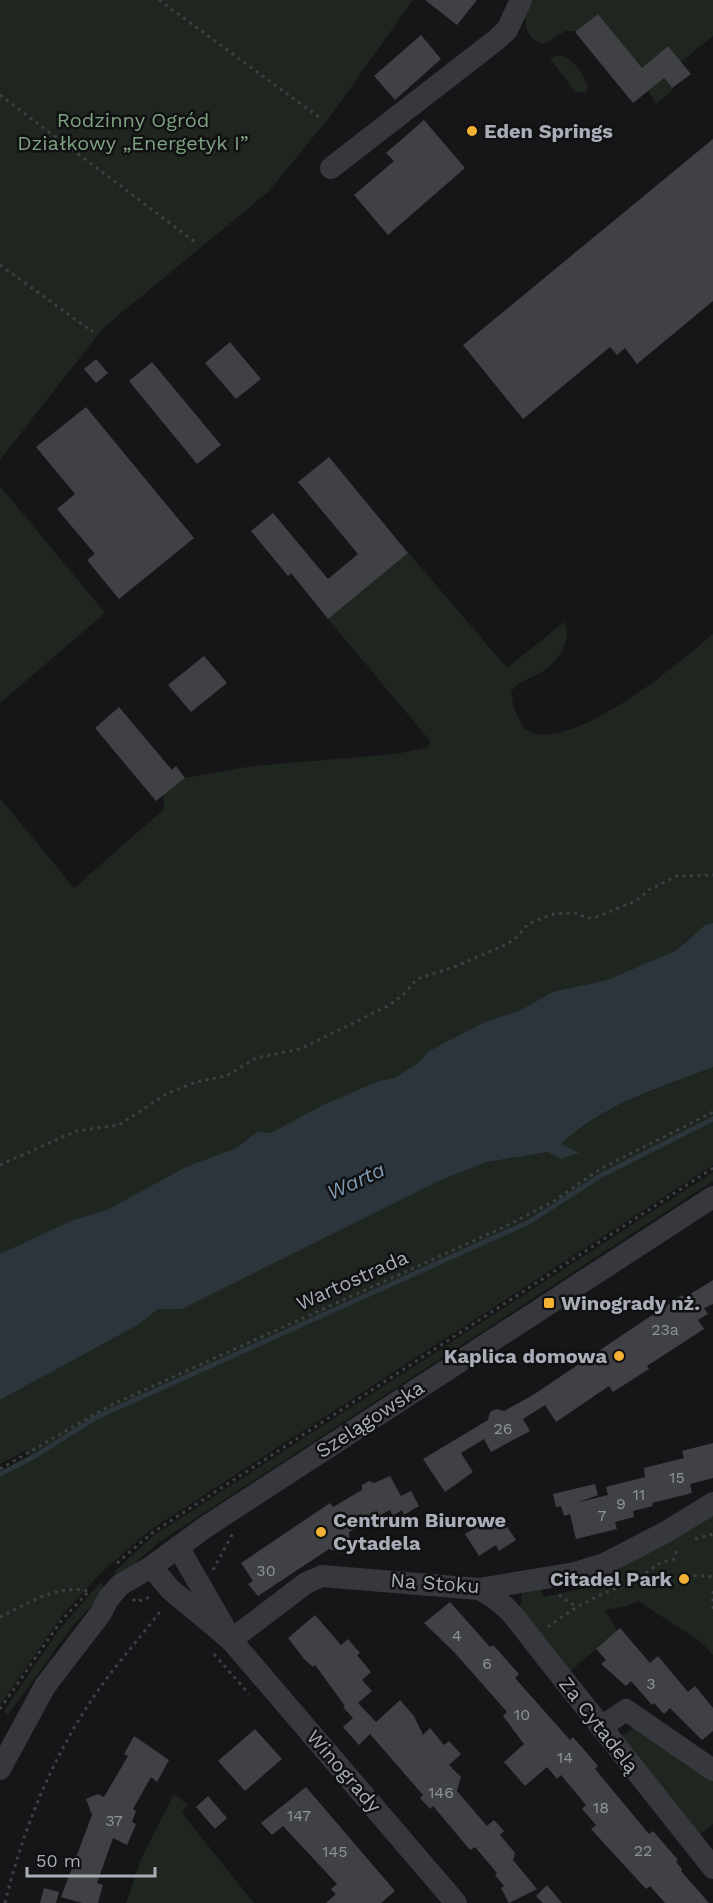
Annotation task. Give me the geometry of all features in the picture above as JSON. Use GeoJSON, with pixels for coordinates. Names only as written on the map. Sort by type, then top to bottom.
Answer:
{"type":"FeatureCollection","features":[{"type":"Feature","properties":{"kind":"street"},"geometry":{"type":"LineString","coordinates":[[331,168],[507,30],[521,0]]}},
{"type":"Feature","properties":{"kind":"street","name":"Szelągowska"},"geometry":{"type":"LineString","coordinates":[[0,1769],[45,1686],[101,1613],[121,1604],[151,1567],[177,1546],[713,1197]]}},
{"type":"Feature","properties":{"kind":"street","name":"Na Stoku"},"geometry":{"type":"LineString","coordinates":[[231,1640],[306,1583],[322,1576],[479,1589],[575,1573],[604,1564],[666,1532],[713,1503]]}},
{"type":"Feature","properties":{"kind":"street","name":"Winogrady"},"geometry":{"type":"LineString","coordinates":[[177,1546],[231,1640]]}},
{"type":"Feature","properties":{"kind":"street","name":"Winogrady"},"geometry":{"type":"LineString","coordinates":[[151,1567],[171,1590],[231,1640],[456,1903]]}},
{"type":"Feature","properties":{"kind":"street"},"geometry":{"type":"LineString","coordinates":[[513,1613],[515,1598],[524,1580]]}},
{"type":"Feature","properties":{"kind":"street","name":"Za Cytadelą"},"geometry":{"type":"LineString","coordinates":[[479,1589],[496,1597],[513,1613],[713,1868]]}},
{"type":"Feature","properties":{"kind":"street"},"geometry":{"type":"LineString","coordinates":[[601,1727],[626,1710],[713,1770]]}},
{"type":"Feature","properties":{"kind":"path"},"geometry":{"type":"LineString","coordinates":[[159,0],[320,118]]}},
{"type":"Feature","properties":{"kind":"path"},"geometry":{"type":"LineString","coordinates":[[0,95],[195,242]]}},
{"type":"Feature","properties":{"kind":"path"},"geometry":{"type":"LineString","coordinates":[[0,265],[93,332]]}},
{"type":"Feature","properties":{"kind":"path"},"geometry":{"type":"LineString","coordinates":[[0,1165],[76,1131],[119,1125],[168,1093],[196,1082],[226,1076],[256,1058],[300,1049],[388,1006],[403,995],[417,979],[454,967],[505,945],[515,939],[528,924],[553,914],[576,913],[587,918],[596,917],[636,900],[649,890],[677,876],[713,875]]}},
{"type":"Feature","properties":{"kind":"path","name":"Wartostrada"},"geometry":{"type":"LineString","coordinates":[[0,1469],[110,1406],[502,1228],[554,1201],[602,1168],[713,1112]]}},
{"type":"Feature","properties":{"kind":"path"},"geometry":{"type":"LineString","coordinates":[[689,1540],[713,1534]]}},
{"type":"Feature","properties":{"kind":"path"},"geometry":{"type":"LineString","coordinates":[[629,1584],[660,1563],[674,1559],[675,1551],[682,1545]]}},
{"type":"Feature","properties":{"kind":"path"},"geometry":{"type":"LineString","coordinates":[[532,1639],[575,1606],[629,1584],[660,1576],[688,1574],[713,1577]]}},
{"type":"Feature","properties":{"kind":"path"},"geometry":{"type":"LineString","coordinates":[[0,1617],[56,1592],[73,1589],[90,1591]]}},
{"type":"Feature","properties":{"kind":"path"},"geometry":{"type":"LineString","coordinates":[[713,1591],[713,1609]]}},
{"type":"Feature","properties":{"kind":"path"},"geometry":{"type":"LineString","coordinates":[[134,1600],[136,1602],[145,1597],[156,1598]]}},
{"type":"Feature","properties":{"kind":"path"},"geometry":{"type":"LineString","coordinates":[[4,1903],[15,1862],[33,1813],[68,1742],[96,1693],[167,1603]]}},
{"type":"Feature","properties":{"kind":"path"},"geometry":{"type":"LineString","coordinates":[[208,1647],[254,1700]]}},
{"type":"Feature","properties":{"kind":"green space","name":"Rodzinny Ogród Działkowy „Energetyk I”"},"geometry":{"type":"Polygon","coordinates":[[[0,0],[413,0],[329,118],[268,192],[103,328],[0,460],[0,0]]]}},
{"type":"Feature","properties":{"kind":"green space"},"geometry":{"type":"Polygon","coordinates":[[[529,0],[713,0],[713,36],[681,62],[668,46],[650,61],[673,90],[656,104],[647,89],[654,83],[598,14],[576,31],[565,31],[544,44],[528,32],[526,13],[529,0]]]}},
{"type":"Feature","properties":{"kind":"green space"},"geometry":{"type":"Polygon","coordinates":[[[558,55],[568,59],[581,73],[588,89],[585,93],[575,92],[550,58],[558,55]]]}},
{"type":"Feature","properties":{"kind":"green space"},"geometry":{"type":"Polygon","coordinates":[[[0,486],[105,613],[0,703],[0,486]]]}},
{"type":"Feature","properties":{"kind":"green space"},"geometry":{"type":"Polygon","coordinates":[[[408,552],[507,668],[564,622],[567,633],[565,645],[559,656],[546,669],[515,687],[511,692],[514,709],[524,729],[537,734],[563,732],[609,711],[678,664],[713,634],[713,923],[705,925],[677,950],[607,980],[552,992],[521,1010],[429,1051],[417,1064],[394,1078],[379,1081],[371,1090],[0,1261],[0,798],[74,888],[164,809],[163,795],[185,778],[253,766],[396,754],[425,748],[431,742],[328,619],[408,552]]]}},
{"type":"Feature","properties":{"kind":"green space"},"geometry":{"type":"Polygon","coordinates":[[[713,1067],[713,1165],[149,1531],[102,1572],[64,1613],[0,1705],[0,1472],[30,1457],[25,1451],[0,1464],[0,1400],[138,1325],[158,1309],[182,1309],[439,1181],[487,1162],[548,1152],[561,1159],[578,1153],[560,1144],[595,1118],[652,1090],[713,1067]]]}},
{"type":"Feature","properties":{"kind":"green space"},"geometry":{"type":"Polygon","coordinates":[[[713,1172],[713,1181],[158,1543],[119,1577],[114,1572],[153,1536],[713,1172]]]}},
{"type":"Feature","properties":{"kind":"green space"},"geometry":{"type":"Polygon","coordinates":[[[713,1509],[713,1655],[701,1642],[638,1601],[627,1606],[605,1610],[617,1631],[567,1674],[520,1609],[522,1593],[540,1583],[543,1597],[608,1583],[605,1570],[713,1509]]]}},
{"type":"Feature","properties":{"kind":"green space"},"geometry":{"type":"Polygon","coordinates":[[[100,1583],[108,1588],[71,1628],[8,1715],[4,1711],[58,1631],[100,1583]]]}},
{"type":"Feature","properties":{"kind":"green space"},"geometry":{"type":"Polygon","coordinates":[[[636,1726],[713,1778],[713,1824],[698,1836],[621,1736],[636,1726]]]}},
{"type":"Feature","properties":{"kind":"green space"},"geometry":{"type":"Polygon","coordinates":[[[174,1794],[188,1805],[182,1813],[254,1903],[126,1903],[142,1857],[174,1794]]]}},
{"type":"Feature","properties":{"kind":"water","name":"Warta"},"geometry":{"type":"Polygon","coordinates":[[[713,923],[713,1067],[633,1098],[595,1118],[561,1144],[579,1153],[561,1159],[548,1152],[487,1162],[439,1181],[182,1309],[158,1309],[138,1325],[0,1400],[0,1254],[71,1221],[107,1210],[186,1167],[237,1148],[257,1132],[271,1133],[323,1105],[379,1081],[394,1078],[417,1064],[429,1051],[485,1022],[521,1010],[552,992],[607,980],[677,950],[705,925],[713,923]]]}},
{"type":"Feature","properties":{"kind":"building"},"geometry":{"type":"Polygon","coordinates":[[[425,0],[477,0],[457,25],[425,0]]]}},
{"type":"Feature","properties":{"kind":"building"},"geometry":{"type":"Polygon","coordinates":[[[598,14],[642,68],[668,46],[691,74],[672,88],[664,78],[633,103],[575,32],[598,14]]]}},
{"type":"Feature","properties":{"kind":"building"},"geometry":{"type":"Polygon","coordinates":[[[421,35],[441,59],[395,100],[374,76],[421,35]]]}},
{"type":"Feature","properties":{"kind":"building"},"geometry":{"type":"Polygon","coordinates":[[[424,120],[465,168],[388,235],[354,195],[394,161],[386,153],[424,120]]]}},
{"type":"Feature","properties":{"kind":"building"},"geometry":{"type":"Polygon","coordinates":[[[713,139],[713,301],[637,364],[625,348],[617,355],[610,347],[523,419],[463,345],[713,139]]]}},
{"type":"Feature","properties":{"kind":"building"},"geometry":{"type":"Polygon","coordinates":[[[230,342],[261,379],[236,399],[205,363],[230,342]]]}},
{"type":"Feature","properties":{"kind":"building"},"geometry":{"type":"Polygon","coordinates":[[[96,359],[108,373],[96,383],[84,369],[96,359]]]}},
{"type":"Feature","properties":{"kind":"building"},"geometry":{"type":"Polygon","coordinates":[[[152,362],[221,445],[197,464],[129,381],[152,362]]]}},
{"type":"Feature","properties":{"kind":"building"},"geometry":{"type":"Polygon","coordinates":[[[86,407],[194,538],[119,599],[87,560],[95,554],[57,509],[75,494],[36,447],[86,407]]]}},
{"type":"Feature","properties":{"kind":"building"},"geometry":{"type":"Polygon","coordinates":[[[329,457],[408,553],[328,619],[291,573],[288,576],[251,531],[273,513],[328,579],[358,554],[298,482],[329,457]]]}},
{"type":"Feature","properties":{"kind":"building"},"geometry":{"type":"Polygon","coordinates":[[[204,656],[227,683],[191,712],[168,685],[204,656]]]}},
{"type":"Feature","properties":{"kind":"building"},"geometry":{"type":"Polygon","coordinates":[[[119,707],[172,770],[176,766],[185,778],[156,801],[95,728],[119,707]]]}},
{"type":"Feature","properties":{"kind":"building"},"geometry":{"type":"Polygon","coordinates":[[[713,1280],[713,1304],[704,1308],[708,1314],[698,1320],[704,1329],[647,1366],[649,1369],[613,1392],[609,1386],[556,1422],[545,1405],[523,1419],[530,1431],[491,1452],[484,1439],[461,1453],[473,1472],[445,1492],[423,1459],[488,1420],[490,1412],[496,1409],[504,1411],[533,1395],[682,1295],[684,1298],[713,1280]]]}},
{"type":"Feature","properties":{"kind":"building"},"geometry":{"type":"Polygon","coordinates":[[[713,1443],[713,1478],[690,1484],[692,1493],[652,1503],[653,1506],[633,1511],[634,1517],[615,1522],[617,1529],[576,1539],[570,1514],[564,1516],[561,1506],[556,1507],[553,1494],[595,1484],[598,1495],[576,1503],[608,1495],[606,1487],[645,1477],[644,1468],[684,1458],[682,1451],[713,1443]]]}},
{"type":"Feature","properties":{"kind":"building"},"geometry":{"type":"Polygon","coordinates":[[[390,1476],[401,1496],[411,1491],[419,1506],[404,1515],[402,1510],[393,1516],[390,1510],[349,1532],[350,1545],[347,1550],[341,1553],[329,1549],[258,1596],[248,1584],[253,1581],[241,1563],[330,1503],[333,1507],[362,1490],[362,1485],[369,1481],[374,1483],[390,1476]]]}},
{"type":"Feature","properties":{"kind":"building"},"geometry":{"type":"Polygon","coordinates":[[[502,1519],[516,1540],[499,1551],[496,1545],[479,1556],[465,1534],[482,1524],[485,1529],[502,1519]]]}},
{"type":"Feature","properties":{"kind":"building"},"geometry":{"type":"Polygon","coordinates":[[[450,1602],[490,1647],[493,1645],[519,1674],[515,1678],[570,1740],[573,1737],[586,1752],[598,1766],[595,1769],[649,1834],[653,1831],[678,1860],[676,1862],[682,1869],[681,1871],[709,1903],[665,1903],[650,1886],[646,1889],[591,1829],[596,1825],[582,1809],[586,1805],[561,1775],[557,1779],[547,1767],[525,1786],[504,1762],[524,1744],[503,1716],[507,1712],[454,1652],[424,1623],[450,1602]]]}},
{"type":"Feature","properties":{"kind":"building"},"geometry":{"type":"Polygon","coordinates":[[[315,1615],[341,1645],[348,1639],[360,1653],[357,1655],[371,1672],[362,1680],[372,1691],[358,1703],[376,1722],[400,1700],[414,1716],[423,1735],[430,1728],[444,1745],[449,1741],[461,1754],[449,1765],[461,1777],[457,1791],[487,1826],[494,1820],[504,1831],[500,1835],[515,1853],[513,1860],[537,1889],[509,1903],[501,1888],[504,1886],[495,1875],[497,1873],[475,1847],[470,1850],[433,1806],[430,1809],[420,1798],[423,1795],[370,1734],[359,1745],[343,1727],[353,1718],[315,1665],[313,1667],[304,1659],[288,1638],[315,1615]]]}},
{"type":"Feature","properties":{"kind":"building"},"geometry":{"type":"Polygon","coordinates":[[[620,1628],[650,1663],[658,1656],[688,1692],[695,1686],[713,1708],[713,1731],[702,1740],[670,1708],[664,1714],[654,1703],[652,1705],[631,1681],[626,1686],[601,1664],[606,1660],[596,1649],[620,1628]]]}},
{"type":"Feature","properties":{"kind":"building"},"geometry":{"type":"Polygon","coordinates":[[[255,1729],[282,1759],[245,1791],[218,1761],[255,1729]]]}},
{"type":"Feature","properties":{"kind":"building"},"geometry":{"type":"Polygon","coordinates":[[[134,1736],[169,1760],[157,1782],[151,1777],[133,1809],[136,1811],[132,1822],[136,1824],[127,1845],[113,1838],[97,1883],[103,1885],[98,1903],[82,1903],[61,1897],[92,1815],[86,1799],[98,1794],[104,1797],[128,1756],[124,1754],[134,1736]]]}},
{"type":"Feature","properties":{"kind":"building"},"geometry":{"type":"Polygon","coordinates":[[[306,1787],[395,1891],[381,1903],[326,1903],[336,1894],[331,1889],[337,1884],[283,1826],[272,1835],[261,1823],[306,1787]]]}},
{"type":"Feature","properties":{"kind":"building"},"geometry":{"type":"Polygon","coordinates":[[[208,1796],[227,1818],[215,1829],[196,1807],[208,1796]]]}},
{"type":"Feature","properties":{"kind":"building"},"geometry":{"type":"Polygon","coordinates":[[[547,1885],[562,1903],[543,1903],[536,1896],[547,1885]]]}},
{"type":"Feature","properties":{"kind":"building"},"geometry":{"type":"Polygon","coordinates":[[[44,1888],[59,1892],[56,1903],[40,1903],[44,1888]]]}},
{"type":"Feature","properties":{"kind":"waterway"},"geometry":{"type":"LineString","coordinates":[[0,1474],[35,1456],[97,1417],[529,1222],[600,1176],[713,1119]]}},
{"type":"Feature","properties":{"kind":"place","name":"Eden Springs"},"geometry":{"type":"Point","coordinates":[472,131]}},
{"type":"Feature","properties":{"kind":"place","name":"Winogrady nż."},"geometry":{"type":"Point","coordinates":[549,1303]}},
{"type":"Feature","properties":{"kind":"place","name":"Kaplica domowa"},"geometry":{"type":"Point","coordinates":[619,1356]}},
{"type":"Feature","properties":{"kind":"place","name":"Centrum Biurowe Cytadela"},"geometry":{"type":"Point","coordinates":[321,1532]}},
{"type":"Feature","properties":{"kind":"place","name":"Citadel Park"},"geometry":{"type":"Point","coordinates":[684,1579]}}]}
